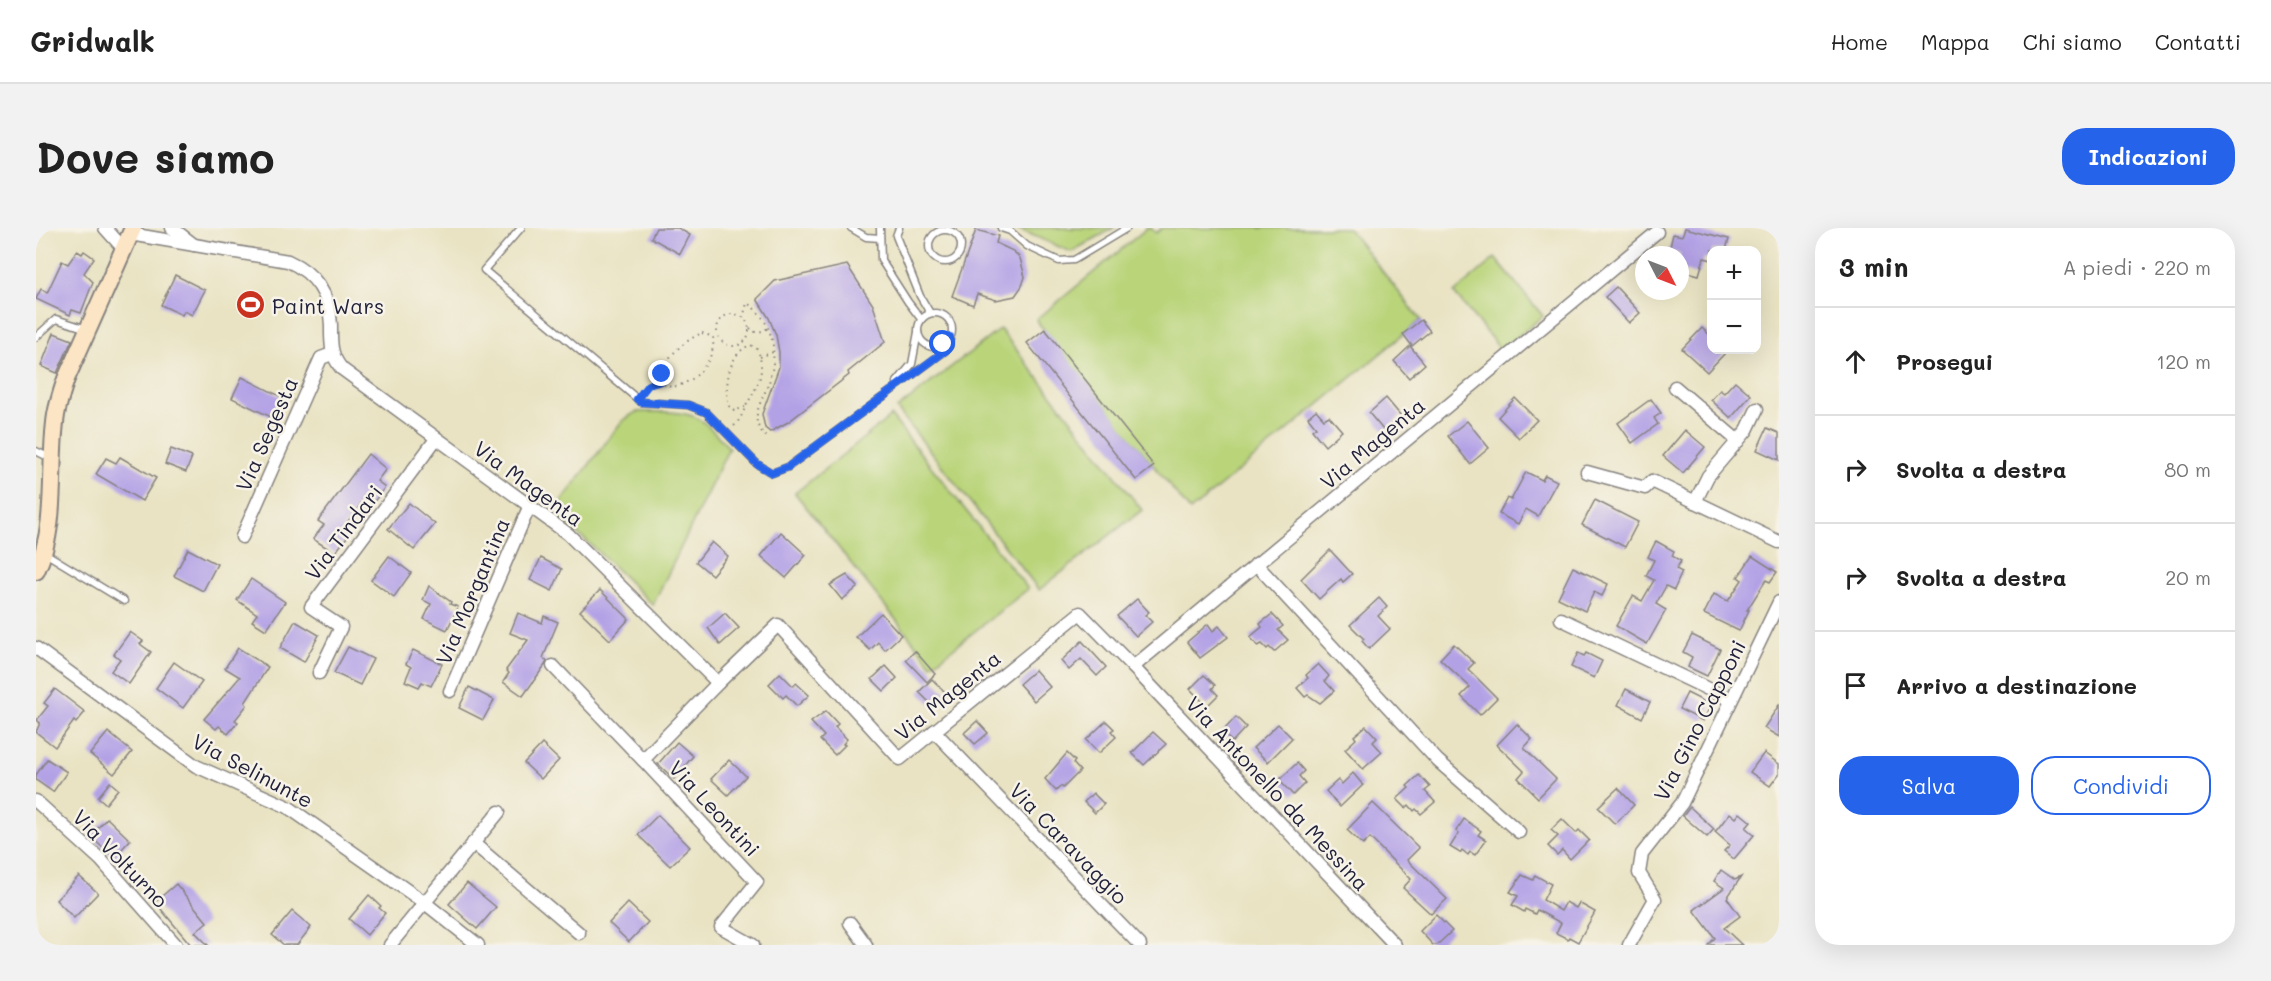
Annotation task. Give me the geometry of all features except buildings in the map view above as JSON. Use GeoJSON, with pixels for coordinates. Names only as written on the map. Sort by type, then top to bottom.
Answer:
{"type":"FeatureCollection","features":[{"type":"Feature","properties":{"kind":"main road"},"geometry":{"type":"LineString","coordinates":[[36,570],[48,537],[52,460],[56,414],[60,398],[129,237]]}},
{"type":"Feature","properties":{"kind":"street"},"geometry":{"type":"LineString","coordinates":[[105,228],[129,237],[288,261],[311,275],[319,284],[328,305],[332,354]]}},
{"type":"Feature","properties":{"kind":"street"},"geometry":{"type":"LineString","coordinates":[[172,228],[195,246]]}},
{"type":"Feature","properties":{"kind":"street","name":"Via Magenta"},"geometry":{"type":"LineString","coordinates":[[332,354],[335,361],[350,376],[568,534],[718,683],[778,626],[900,759],[1080,613],[1133,667],[1656,232]]}},
{"type":"Feature","properties":{"kind":"street","name":"Via Segesta"},"geometry":{"type":"LineString","coordinates":[[242,537],[321,358],[332,354]]}},
{"type":"Feature","properties":{"kind":"street"},"geometry":{"type":"LineString","coordinates":[[1675,387],[1738,441]]}},
{"type":"Feature","properties":{"kind":"street"},"geometry":{"type":"LineString","coordinates":[[1695,502],[1708,476],[1747,430],[1757,409]]}},
{"type":"Feature","properties":{"kind":"street","name":"Via Tindari"},"geometry":{"type":"LineString","coordinates":[[319,673],[341,627],[311,607],[436,439]]}},
{"type":"Feature","properties":{"kind":"street"},"geometry":{"type":"LineString","coordinates":[[1587,472],[1645,488],[1652,481],[1779,542]]}},
{"type":"Feature","properties":{"kind":"street","name":"Via Morgantina"},"geometry":{"type":"LineString","coordinates":[[450,691],[530,505]]}},
{"type":"Feature","properties":{"kind":"street"},"geometry":{"type":"LineString","coordinates":[[1256,564],[1438,762],[1519,832]]}},
{"type":"Feature","properties":{"kind":"street","name":"Via Gino Capponi"},"geometry":{"type":"LineString","coordinates":[[1629,945],[1655,899],[1639,873],[1642,854],[1682,803],[1779,602]]}},
{"type":"Feature","properties":{"kind":"street"},"geometry":{"type":"LineString","coordinates":[[1561,619],[1731,700]]}},
{"type":"Feature","properties":{"kind":"street","name":"Via Selinunte"},"geometry":{"type":"LineString","coordinates":[[36,648],[196,766],[288,807],[424,903],[478,945]]}},
{"type":"Feature","properties":{"kind":"street"},"geometry":{"type":"LineString","coordinates":[[553,666],[643,760]]}},
{"type":"Feature","properties":{"kind":"street","name":"Via Antonello da Messina"},"geometry":{"type":"LineString","coordinates":[[1133,667],[1395,945]]}},
{"type":"Feature","properties":{"kind":"street","name":"Via Leontini"},"geometry":{"type":"LineString","coordinates":[[718,683],[643,760],[757,882],[722,927],[753,945]]}},
{"type":"Feature","properties":{"kind":"street","name":"Via Caravaggio"},"geometry":{"type":"LineString","coordinates":[[934,731],[1140,945]]}},
{"type":"Feature","properties":{"kind":"street","name":"Via Volturno"},"geometry":{"type":"LineString","coordinates":[[36,801],[101,861],[176,945]]}},
{"type":"Feature","properties":{"kind":"street"},"geometry":{"type":"LineString","coordinates":[[390,945],[499,812]]}},
{"type":"Feature","properties":{"kind":"street"},"geometry":{"type":"LineString","coordinates":[[473,843],[579,933]]}},
{"type":"Feature","properties":{"kind":"street"},"geometry":{"type":"LineString","coordinates":[[850,923],[866,945]]}},
{"type":"Feature","properties":{"kind":"lane"},"geometry":{"type":"LineString","coordinates":[[521,228],[484,270],[641,402],[688,405],[698,408],[714,418],[764,470],[772,473],[781,471],[945,351],[949,346],[952,327],[948,318],[939,313],[930,313],[921,319],[912,364],[889,391]]}},
{"type":"Feature","properties":{"kind":"lane"},"geometry":{"type":"LineString","coordinates":[[851,228],[866,237],[880,238]]}},
{"type":"Feature","properties":{"kind":"lane"},"geometry":{"type":"LineString","coordinates":[[880,228],[881,260],[921,319]]}},
{"type":"Feature","properties":{"kind":"lane"},"geometry":{"type":"LineString","coordinates":[[899,228],[896,236],[920,296],[930,313]]}},
{"type":"Feature","properties":{"kind":"lane"},"geometry":{"type":"LineString","coordinates":[[1001,228],[1010,231],[1027,246],[1065,262],[1074,260],[1127,228]]}},
{"type":"Feature","properties":{"kind":"lane"},"geometry":{"type":"LineString","coordinates":[[948,229],[958,236],[961,246],[957,256],[946,262],[935,258],[930,249],[930,243],[937,232],[948,229]]}},
{"type":"Feature","properties":{"kind":"lane"},"geometry":{"type":"LineString","coordinates":[[36,338],[56,319],[88,330]]}},
{"type":"Feature","properties":{"kind":"lane"},"geometry":{"type":"LineString","coordinates":[[918,332],[922,341],[934,347],[943,344],[950,337]]}},
{"type":"Feature","properties":{"kind":"lane"},"geometry":{"type":"LineString","coordinates":[[36,451],[52,460]]}},
{"type":"Feature","properties":{"kind":"lane"},"geometry":{"type":"LineString","coordinates":[[44,553],[124,601]]}},
{"type":"Feature","properties":{"kind":"path"},"geometry":{"type":"LineString","coordinates":[[743,318],[747,303],[758,310],[769,327],[774,352],[770,380],[757,414],[760,431],[768,438]]}},
{"type":"Feature","properties":{"kind":"path"},"geometry":{"type":"LineString","coordinates":[[749,327],[747,339],[731,347],[715,337],[702,333],[691,338],[676,350],[665,367],[662,381],[665,386],[673,387],[693,377],[709,360],[714,343],[715,337],[716,332],[720,319],[730,314],[743,318],[754,332],[769,327]]}},
{"type":"Feature","properties":{"kind":"path"},"geometry":{"type":"LineString","coordinates":[[743,343],[745,347]]}},
{"type":"Feature","properties":{"kind":"path"},"geometry":{"type":"LineString","coordinates":[[727,432],[742,418],[745,407],[757,388],[760,376],[760,357],[756,347],[751,345],[745,347],[737,356],[727,383],[729,406],[734,411],[745,407]]}},
{"type":"Feature","properties":{"kind":"path"},"geometry":{"type":"LineString","coordinates":[[760,357],[774,352]]}},
{"type":"Feature","properties":{"kind":"path"},"geometry":{"type":"LineString","coordinates":[[760,376],[770,380]]}},
{"type":"Feature","properties":{"kind":"path"},"geometry":{"type":"LineString","coordinates":[[637,399],[648,385],[662,381]]}},
{"type":"Feature","properties":{"kind":"green space"},"geometry":{"type":"Polygon","coordinates":[[[1016,228],[1114,228],[1071,252],[1016,228]]]}},
{"type":"Feature","properties":{"kind":"green space"},"geometry":{"type":"Polygon","coordinates":[[[1147,228],[1151,228],[1156,233],[1162,228],[1348,228],[1421,320],[1190,511],[1036,320],[1147,228]]]}},
{"type":"Feature","properties":{"kind":"green space"},"geometry":{"type":"Polygon","coordinates":[[[1495,258],[1543,316],[1501,350],[1454,293],[1495,258]]]}},
{"type":"Feature","properties":{"kind":"green space"},"geometry":{"type":"Polygon","coordinates":[[[1000,329],[1142,510],[1039,590],[897,409],[1000,329]]]}},
{"type":"Feature","properties":{"kind":"green space"},"geometry":{"type":"Polygon","coordinates":[[[636,412],[670,412],[695,417],[709,427],[729,448],[653,605],[588,542],[552,514],[622,421],[636,412]]]}},
{"type":"Feature","properties":{"kind":"green space"},"geometry":{"type":"Polygon","coordinates":[[[891,416],[1028,589],[932,665],[795,493],[891,416]]]}},
{"type":"Feature","properties":{"kind":"place","name":"Paint Wars"},"geometry":{"type":"Point","coordinates":[251,305]}},
{"type":"Feature","properties":{"kind":"route"},"geometry":{"type":"LineString","coordinates":[[662,374],[662,381],[648,385],[637,399],[641,402],[688,405],[706,412],[757,464],[772,473],[788,467],[945,351],[949,346],[950,337],[943,344]]}}]}
